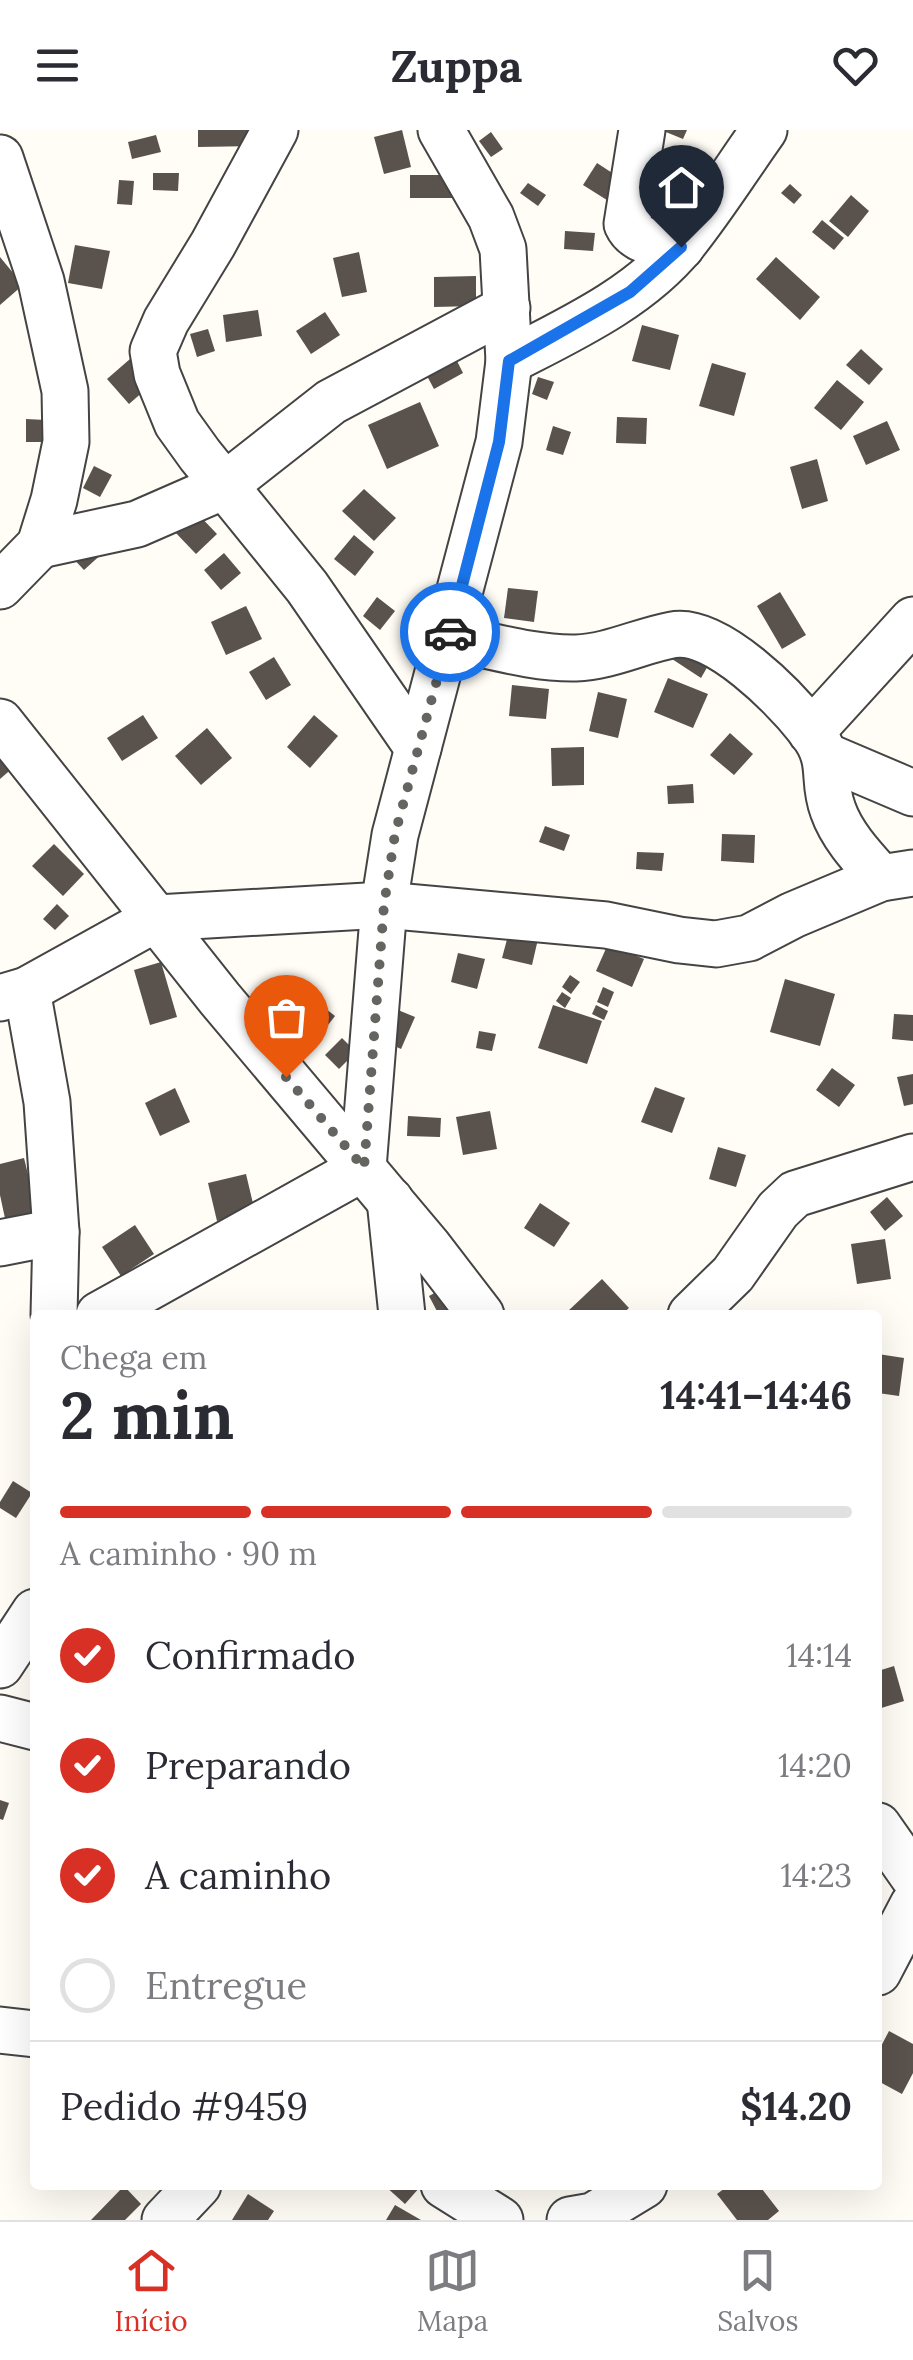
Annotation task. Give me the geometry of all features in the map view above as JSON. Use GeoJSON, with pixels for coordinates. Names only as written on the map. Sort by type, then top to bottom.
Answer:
{"type":"FeatureCollection","features":[{"type":"Feature","properties":{"kind":"street"},"geometry":{"type":"LineString","coordinates":[[275,130],[166,321],[153,351],[157,374],[177,422],[307,587],[418,748]]}},
{"type":"Feature","properties":{"kind":"street"},"geometry":{"type":"LineString","coordinates":[[401,1310],[377,1184],[384,905],[395,834],[499,442],[509,361],[504,249],[491,216],[441,130]]}},
{"type":"Feature","properties":{"kind":"street"},"geometry":{"type":"LineString","coordinates":[[642,130],[627,224],[640,239],[681,247]]}},
{"type":"Feature","properties":{"kind":"street"},"geometry":{"type":"LineString","coordinates":[[509,361],[630,292],[681,247],[764,130]]}},
{"type":"Feature","properties":{"kind":"street"},"geometry":{"type":"LineString","coordinates":[[0,158],[41,281],[65,391],[66,442],[40,545],[0,586]]}},
{"type":"Feature","properties":{"kind":"street"},"geometry":{"type":"LineString","coordinates":[[40,545],[138,524],[224,486],[331,402],[507,308]]}},
{"type":"Feature","properties":{"kind":"street"},"geometry":{"type":"LineString","coordinates":[[54,1310],[56,1232],[47,1102],[14,994],[157,918],[384,905],[606,924],[716,944],[749,938],[793,915],[897,876],[834,814],[818,744],[913,620]]}},
{"type":"Feature","properties":{"kind":"street"},"geometry":{"type":"LineString","coordinates":[[448,637],[577,658],[634,647],[674,634],[693,634],[766,681],[818,744],[913,793]]}},
{"type":"Feature","properties":{"kind":"street"},"geometry":{"type":"LineString","coordinates":[[0,722],[220,999],[478,1310]]}},
{"type":"Feature","properties":{"kind":"street"},"geometry":{"type":"LineString","coordinates":[[696,1310],[734,1274],[778,1210],[795,1194],[913,1157]]}},
{"type":"Feature","properties":{"kind":"street"},"geometry":{"type":"LineString","coordinates":[[110,1310],[377,1184]]}},
{"type":"Feature","properties":{"kind":"street"},"geometry":{"type":"LineString","coordinates":[[0,1244],[56,1232]]}},
{"type":"Feature","properties":{"kind":"street"},"geometry":{"type":"LineString","coordinates":[[0,1665],[30,1620]]}},
{"type":"Feature","properties":{"kind":"street"},"geometry":{"type":"LineString","coordinates":[[0,1718],[30,1726]]}},
{"type":"Feature","properties":{"kind":"street"},"geometry":{"type":"LineString","coordinates":[[882,1832],[913,1876]]}},
{"type":"Feature","properties":{"kind":"street"},"geometry":{"type":"LineString","coordinates":[[882,1964],[913,1905]]}},
{"type":"Feature","properties":{"kind":"street"},"geometry":{"type":"LineString","coordinates":[[0,2030],[30,2033]]}},
{"type":"Feature","properties":{"kind":"street"},"geometry":{"type":"LineString","coordinates":[[166,2220],[193,2190]]}},
{"type":"Feature","properties":{"kind":"street"},"geometry":{"type":"LineString","coordinates":[[452,2190],[500,2220]]}},
{"type":"Feature","properties":{"kind":"street"},"geometry":{"type":"LineString","coordinates":[[586,2219],[635,2190]]}},
{"type":"Feature","properties":{"kind":"building"},"geometry":{"type":"Polygon","coordinates":[[[198,130],[256,130],[257,146],[198,147],[198,130]]]}},
{"type":"Feature","properties":{"kind":"building"},"geometry":{"type":"Polygon","coordinates":[[[402,130],[411,167],[384,174],[374,137],[402,130]]]}},
{"type":"Feature","properties":{"kind":"building"},"geometry":{"type":"Polygon","coordinates":[[[661,130],[687,130],[683,139],[661,130]]]}},
{"type":"Feature","properties":{"kind":"building"},"geometry":{"type":"Polygon","coordinates":[[[491,132],[503,149],[491,157],[479,141],[491,132]]]}},
{"type":"Feature","properties":{"kind":"building"},"geometry":{"type":"Polygon","coordinates":[[[156,135],[161,152],[132,159],[128,142],[156,135]]]}},
{"type":"Feature","properties":{"kind":"building"},"geometry":{"type":"Polygon","coordinates":[[[597,163],[623,180],[610,202],[583,185],[597,163]]]}},
{"type":"Feature","properties":{"kind":"building"},"geometry":{"type":"Polygon","coordinates":[[[153,173],[179,173],[178,191],[153,190],[153,173]]]}},
{"type":"Feature","properties":{"kind":"building"},"geometry":{"type":"Polygon","coordinates":[[[410,175],[458,175],[458,198],[410,198],[410,175]]]}},
{"type":"Feature","properties":{"kind":"building"},"geometry":{"type":"Polygon","coordinates":[[[119,180],[134,181],[132,205],[117,204],[119,180]]]}},
{"type":"Feature","properties":{"kind":"building"},"geometry":{"type":"Polygon","coordinates":[[[528,183],[546,195],[538,206],[520,193],[528,183]]]}},
{"type":"Feature","properties":{"kind":"building"},"geometry":{"type":"Polygon","coordinates":[[[790,184],[802,195],[794,204],[781,193],[790,184]]]}},
{"type":"Feature","properties":{"kind":"building"},"geometry":{"type":"Polygon","coordinates":[[[851,195],[869,211],[848,237],[829,221],[851,195]]]}},
{"type":"Feature","properties":{"kind":"building"},"geometry":{"type":"Polygon","coordinates":[[[822,220],[844,238],[834,250],[812,232],[822,220]]]}},
{"type":"Feature","properties":{"kind":"building"},"geometry":{"type":"Polygon","coordinates":[[[565,231],[595,233],[593,251],[564,249],[565,231]]]}},
{"type":"Feature","properties":{"kind":"building"},"geometry":{"type":"Polygon","coordinates":[[[75,245],[110,251],[102,289],[68,283],[75,245]]]}},
{"type":"Feature","properties":{"kind":"building"},"geometry":{"type":"Polygon","coordinates":[[[359,252],[367,292],[342,297],[333,258],[359,252]]]}},
{"type":"Feature","properties":{"kind":"building"},"geometry":{"type":"Polygon","coordinates":[[[0,257],[23,285],[0,305],[0,257]]]}},
{"type":"Feature","properties":{"kind":"building"},"geometry":{"type":"Polygon","coordinates":[[[776,257],[820,297],[800,320],[756,279],[776,257]]]}},
{"type":"Feature","properties":{"kind":"building"},"geometry":{"type":"Polygon","coordinates":[[[476,276],[476,306],[434,307],[434,277],[476,276]]]}},
{"type":"Feature","properties":{"kind":"building"},"geometry":{"type":"Polygon","coordinates":[[[258,310],[262,336],[226,342],[223,315],[258,310]]]}},
{"type":"Feature","properties":{"kind":"building"},"geometry":{"type":"Polygon","coordinates":[[[325,312],[340,335],[311,354],[296,331],[325,312]]]}},
{"type":"Feature","properties":{"kind":"building"},"geometry":{"type":"Polygon","coordinates":[[[642,325],[679,335],[670,370],[632,361],[642,325]]]}},
{"type":"Feature","properties":{"kind":"building"},"geometry":{"type":"Polygon","coordinates":[[[208,329],[215,351],[197,357],[190,334],[208,329]]]}},
{"type":"Feature","properties":{"kind":"building"},"geometry":{"type":"Polygon","coordinates":[[[449,345],[463,373],[434,389],[419,361],[449,345]]]}},
{"type":"Feature","properties":{"kind":"building"},"geometry":{"type":"Polygon","coordinates":[[[861,349],[883,369],[869,385],[846,365],[861,349]]]}},
{"type":"Feature","properties":{"kind":"building"},"geometry":{"type":"Polygon","coordinates":[[[130,359],[152,384],[129,404],[107,379],[130,359]]]}},
{"type":"Feature","properties":{"kind":"building"},"geometry":{"type":"Polygon","coordinates":[[[712,363],[746,373],[734,416],[699,406],[712,363]]]}},
{"type":"Feature","properties":{"kind":"building"},"geometry":{"type":"Polygon","coordinates":[[[538,377],[554,382],[547,400],[532,394],[538,377]]]}},
{"type":"Feature","properties":{"kind":"building"},"geometry":{"type":"Polygon","coordinates":[[[837,380],[864,402],[841,430],[814,408],[837,380]]]}},
{"type":"Feature","properties":{"kind":"building"},"geometry":{"type":"Polygon","coordinates":[[[420,402],[439,446],[387,469],[368,425],[420,402]]]}},
{"type":"Feature","properties":{"kind":"building"},"geometry":{"type":"Polygon","coordinates":[[[617,417],[647,418],[646,444],[616,443],[617,417]]]}},
{"type":"Feature","properties":{"kind":"building"},"geometry":{"type":"Polygon","coordinates":[[[26,419],[46,420],[46,442],[26,442],[26,419]]]}},
{"type":"Feature","properties":{"kind":"building"},"geometry":{"type":"Polygon","coordinates":[[[887,421],[900,450],[866,465],[853,436],[887,421]]]}},
{"type":"Feature","properties":{"kind":"building"},"geometry":{"type":"Polygon","coordinates":[[[553,426],[571,432],[563,455],[546,450],[553,426]]]}},
{"type":"Feature","properties":{"kind":"building"},"geometry":{"type":"Polygon","coordinates":[[[817,459],[828,501],[802,509],[790,467],[817,459]]]}},
{"type":"Feature","properties":{"kind":"building"},"geometry":{"type":"Polygon","coordinates":[[[94,466],[112,475],[100,497],[83,488],[94,466]]]}},
{"type":"Feature","properties":{"kind":"building"},"geometry":{"type":"Polygon","coordinates":[[[364,489],[396,518],[374,541],[342,511],[364,489]]]}},
{"type":"Feature","properties":{"kind":"building"},"geometry":{"type":"Polygon","coordinates":[[[194,510],[217,534],[196,554],[173,530],[194,510]]]}},
{"type":"Feature","properties":{"kind":"building"},"geometry":{"type":"Polygon","coordinates":[[[354,535],[374,552],[355,576],[334,559],[354,535]]]}},
{"type":"Feature","properties":{"kind":"building"},"geometry":{"type":"Polygon","coordinates":[[[105,551],[84,570],[70,555],[105,551]]]}},
{"type":"Feature","properties":{"kind":"building"},"geometry":{"type":"Polygon","coordinates":[[[224,553],[241,573],[221,590],[204,570],[224,553]]]}},
{"type":"Feature","properties":{"kind":"building"},"geometry":{"type":"Polygon","coordinates":[[[508,588],[538,591],[534,622],[504,618],[508,588]]]}},
{"type":"Feature","properties":{"kind":"building"},"geometry":{"type":"Polygon","coordinates":[[[780,592],[806,635],[782,649],[757,606],[780,592]]]}},
{"type":"Feature","properties":{"kind":"building"},"geometry":{"type":"Polygon","coordinates":[[[377,597],[395,611],[380,630],[363,616],[377,597]]]}},
{"type":"Feature","properties":{"kind":"building"},"geometry":{"type":"Polygon","coordinates":[[[246,606],[262,639],[226,655],[211,622],[246,606]]]}},
{"type":"Feature","properties":{"kind":"building"},"geometry":{"type":"Polygon","coordinates":[[[681,646],[709,664],[701,678],[672,659],[681,646]]]}},
{"type":"Feature","properties":{"kind":"building"},"geometry":{"type":"Polygon","coordinates":[[[274,657],[291,685],[266,700],[249,672],[274,657]]]}},
{"type":"Feature","properties":{"kind":"building"},"geometry":{"type":"Polygon","coordinates":[[[668,678],[708,694],[693,728],[654,712],[668,678]]]}},
{"type":"Feature","properties":{"kind":"building"},"geometry":{"type":"Polygon","coordinates":[[[512,685],[549,689],[546,719],[509,716],[512,685]]]}},
{"type":"Feature","properties":{"kind":"building"},"geometry":{"type":"Polygon","coordinates":[[[598,692],[627,699],[618,738],[589,731],[598,692]]]}},
{"type":"Feature","properties":{"kind":"building"},"geometry":{"type":"Polygon","coordinates":[[[143,715],[158,738],[122,761],[107,738],[143,715]]]}},
{"type":"Feature","properties":{"kind":"building"},"geometry":{"type":"Polygon","coordinates":[[[314,715],[338,736],[310,768],[287,747],[314,715]]]}},
{"type":"Feature","properties":{"kind":"building"},"geometry":{"type":"Polygon","coordinates":[[[207,728],[232,758],[201,785],[175,756],[207,728]]]}},
{"type":"Feature","properties":{"kind":"building"},"geometry":{"type":"Polygon","coordinates":[[[730,733],[753,754],[734,775],[710,755],[730,733]]]}},
{"type":"Feature","properties":{"kind":"building"},"geometry":{"type":"Polygon","coordinates":[[[584,747],[584,785],[552,786],[551,748],[584,747]]]}},
{"type":"Feature","properties":{"kind":"building"},"geometry":{"type":"Polygon","coordinates":[[[0,749],[15,766],[0,779],[0,749]]]}},
{"type":"Feature","properties":{"kind":"building"},"geometry":{"type":"Polygon","coordinates":[[[693,784],[694,803],[668,804],[667,786],[693,784]]]}},
{"type":"Feature","properties":{"kind":"building"},"geometry":{"type":"Polygon","coordinates":[[[545,826],[570,835],[564,851],[539,842],[545,826]]]}},
{"type":"Feature","properties":{"kind":"building"},"geometry":{"type":"Polygon","coordinates":[[[722,834],[755,835],[754,863],[721,861],[722,834]]]}},
{"type":"Feature","properties":{"kind":"building"},"geometry":{"type":"Polygon","coordinates":[[[54,844],[84,874],[63,896],[32,866],[54,844]]]}},
{"type":"Feature","properties":{"kind":"building"},"geometry":{"type":"Polygon","coordinates":[[[637,852],[664,853],[662,871],[636,869],[637,852]]]}},
{"type":"Feature","properties":{"kind":"building"},"geometry":{"type":"Polygon","coordinates":[[[57,904],[69,916],[55,930],[43,919],[57,904]]]}},
{"type":"Feature","properties":{"kind":"building"},"geometry":{"type":"Polygon","coordinates":[[[509,932],[538,939],[532,965],[502,958],[509,932]]]}},
{"type":"Feature","properties":{"kind":"building"},"geometry":{"type":"Polygon","coordinates":[[[608,944],[644,959],[632,987],[596,971],[608,944]]]}},
{"type":"Feature","properties":{"kind":"building"},"geometry":{"type":"Polygon","coordinates":[[[458,953],[485,959],[477,989],[451,982],[458,953]]]}},
{"type":"Feature","properties":{"kind":"building"},"geometry":{"type":"Polygon","coordinates":[[[161,962],[177,1017],[150,1025],[134,970],[161,962]]]}},
{"type":"Feature","properties":{"kind":"building"},"geometry":{"type":"Polygon","coordinates":[[[570,975],[580,982],[571,994],[562,987],[570,975]]]}},
{"type":"Feature","properties":{"kind":"building"},"geometry":{"type":"Polygon","coordinates":[[[785,979],[835,994],[820,1046],[770,1032],[785,979]]]}},
{"type":"Feature","properties":{"kind":"building"},"geometry":{"type":"Polygon","coordinates":[[[298,987],[335,1016],[321,1034],[284,1006],[298,987]]]}},
{"type":"Feature","properties":{"kind":"building"},"geometry":{"type":"Polygon","coordinates":[[[603,987],[614,992],[608,1007],[597,1002],[603,987]]]}},
{"type":"Feature","properties":{"kind":"building"},"geometry":{"type":"Polygon","coordinates":[[[562,992],[571,998],[565,1008],[556,1001],[562,992]]]}},
{"type":"Feature","properties":{"kind":"building"},"geometry":{"type":"Polygon","coordinates":[[[553,1005],[602,1021],[587,1064],[538,1048],[553,1005]]]}},
{"type":"Feature","properties":{"kind":"building"},"geometry":{"type":"Polygon","coordinates":[[[596,1005],[608,1011],[604,1020],[592,1014],[596,1005]]]}},
{"type":"Feature","properties":{"kind":"building"},"geometry":{"type":"Polygon","coordinates":[[[398,1010],[415,1017],[401,1049],[384,1041],[398,1010]]]}},
{"type":"Feature","properties":{"kind":"building"},"geometry":{"type":"Polygon","coordinates":[[[894,1014],[913,1015],[913,1041],[892,1039],[894,1014]]]}},
{"type":"Feature","properties":{"kind":"building"},"geometry":{"type":"Polygon","coordinates":[[[479,1031],[496,1034],[492,1051],[476,1048],[479,1031]]]}},
{"type":"Feature","properties":{"kind":"building"},"geometry":{"type":"Polygon","coordinates":[[[342,1038],[356,1052],[339,1069],[325,1055],[342,1038]]]}},
{"type":"Feature","properties":{"kind":"building"},"geometry":{"type":"Polygon","coordinates":[[[832,1068],[855,1085],[839,1107],[816,1090],[832,1068]]]}},
{"type":"Feature","properties":{"kind":"building"},"geometry":{"type":"Polygon","coordinates":[[[913,1074],[913,1104],[904,1106],[897,1077],[913,1074]]]}},
{"type":"Feature","properties":{"kind":"building"},"geometry":{"type":"Polygon","coordinates":[[[655,1087],[685,1098],[672,1133],[641,1122],[655,1087]]]}},
{"type":"Feature","properties":{"kind":"building"},"geometry":{"type":"Polygon","coordinates":[[[175,1088],[190,1122],[160,1136],[145,1103],[175,1088]]]}},
{"type":"Feature","properties":{"kind":"building"},"geometry":{"type":"Polygon","coordinates":[[[490,1111],[497,1149],[463,1155],[456,1117],[490,1111]]]}},
{"type":"Feature","properties":{"kind":"building"},"geometry":{"type":"Polygon","coordinates":[[[408,1116],[441,1118],[440,1137],[407,1136],[408,1116]]]}},
{"type":"Feature","properties":{"kind":"building"},"geometry":{"type":"Polygon","coordinates":[[[718,1147],[746,1155],[736,1187],[709,1179],[718,1147]]]}},
{"type":"Feature","properties":{"kind":"building"},"geometry":{"type":"Polygon","coordinates":[[[24,1158],[38,1215],[6,1223],[0,1195],[0,1164],[24,1158]]]}},
{"type":"Feature","properties":{"kind":"building"},"geometry":{"type":"Polygon","coordinates":[[[246,1174],[255,1212],[217,1221],[208,1183],[246,1174]]]}},
{"type":"Feature","properties":{"kind":"building"},"geometry":{"type":"Polygon","coordinates":[[[887,1197],[903,1216],[885,1231],[870,1212],[887,1197]]]}},
{"type":"Feature","properties":{"kind":"building"},"geometry":{"type":"Polygon","coordinates":[[[540,1203],[570,1223],[554,1247],[524,1228],[540,1203]]]}},
{"type":"Feature","properties":{"kind":"building"},"geometry":{"type":"Polygon","coordinates":[[[135,1225],[154,1254],[121,1276],[102,1247],[135,1225]]]}},
{"type":"Feature","properties":{"kind":"building"},"geometry":{"type":"Polygon","coordinates":[[[885,1239],[891,1279],[857,1284],[851,1244],[885,1239]]]}},
{"type":"Feature","properties":{"kind":"building"},"geometry":{"type":"Polygon","coordinates":[[[602,1279],[629,1308],[627,1310],[569,1310],[602,1279]]]}},
{"type":"Feature","properties":{"kind":"building"},"geometry":{"type":"Polygon","coordinates":[[[455,1282],[454,1310],[436,1310],[429,1296],[455,1282]]]}},
{"type":"Feature","properties":{"kind":"building"},"geometry":{"type":"Polygon","coordinates":[[[882,1355],[904,1358],[899,1396],[882,1394],[882,1355]]]}},
{"type":"Feature","properties":{"kind":"building"},"geometry":{"type":"Polygon","coordinates":[[[13,1481],[30,1492],[16,1518],[0,1508],[13,1481]]]}},
{"type":"Feature","properties":{"kind":"building"},"geometry":{"type":"Polygon","coordinates":[[[894,1666],[904,1701],[882,1708],[882,1670],[894,1666]]]}},
{"type":"Feature","properties":{"kind":"building"},"geometry":{"type":"Polygon","coordinates":[[[0,1800],[9,1803],[3,1820],[0,1819],[0,1800]]]}},
{"type":"Feature","properties":{"kind":"building"},"geometry":{"type":"Polygon","coordinates":[[[889,2031],[913,2044],[913,2073],[902,2094],[882,2083],[882,2044],[889,2031]]]}},
{"type":"Feature","properties":{"kind":"building"},"geometry":{"type":"Polygon","coordinates":[[[120,2190],[128,2190],[141,2204],[125,2220],[91,2220],[120,2190]]]}},
{"type":"Feature","properties":{"kind":"building"},"geometry":{"type":"Polygon","coordinates":[[[390,2190],[417,2190],[405,2204],[390,2190]]]}},
{"type":"Feature","properties":{"kind":"building"},"geometry":{"type":"Polygon","coordinates":[[[722,2190],[763,2190],[779,2211],[768,2220],[737,2220],[717,2194],[722,2190]]]}},
{"type":"Feature","properties":{"kind":"building"},"geometry":{"type":"Polygon","coordinates":[[[248,2194],[274,2211],[268,2220],[232,2220],[248,2194]]]}},
{"type":"Feature","properties":{"kind":"building"},"geometry":{"type":"Polygon","coordinates":[[[395,2205],[421,2220],[386,2220],[395,2205]]]}},
{"type":"Feature","properties":{"kind":"way so far"},"geometry":{"type":"LineString","coordinates":[[286,1077],[364,1168],[384,905],[395,834],[450,632]]}},
{"type":"Feature","properties":{"kind":"route"},"geometry":{"type":"LineString","coordinates":[[450,632],[499,442],[509,361],[630,292],[681,247]]}}]}
